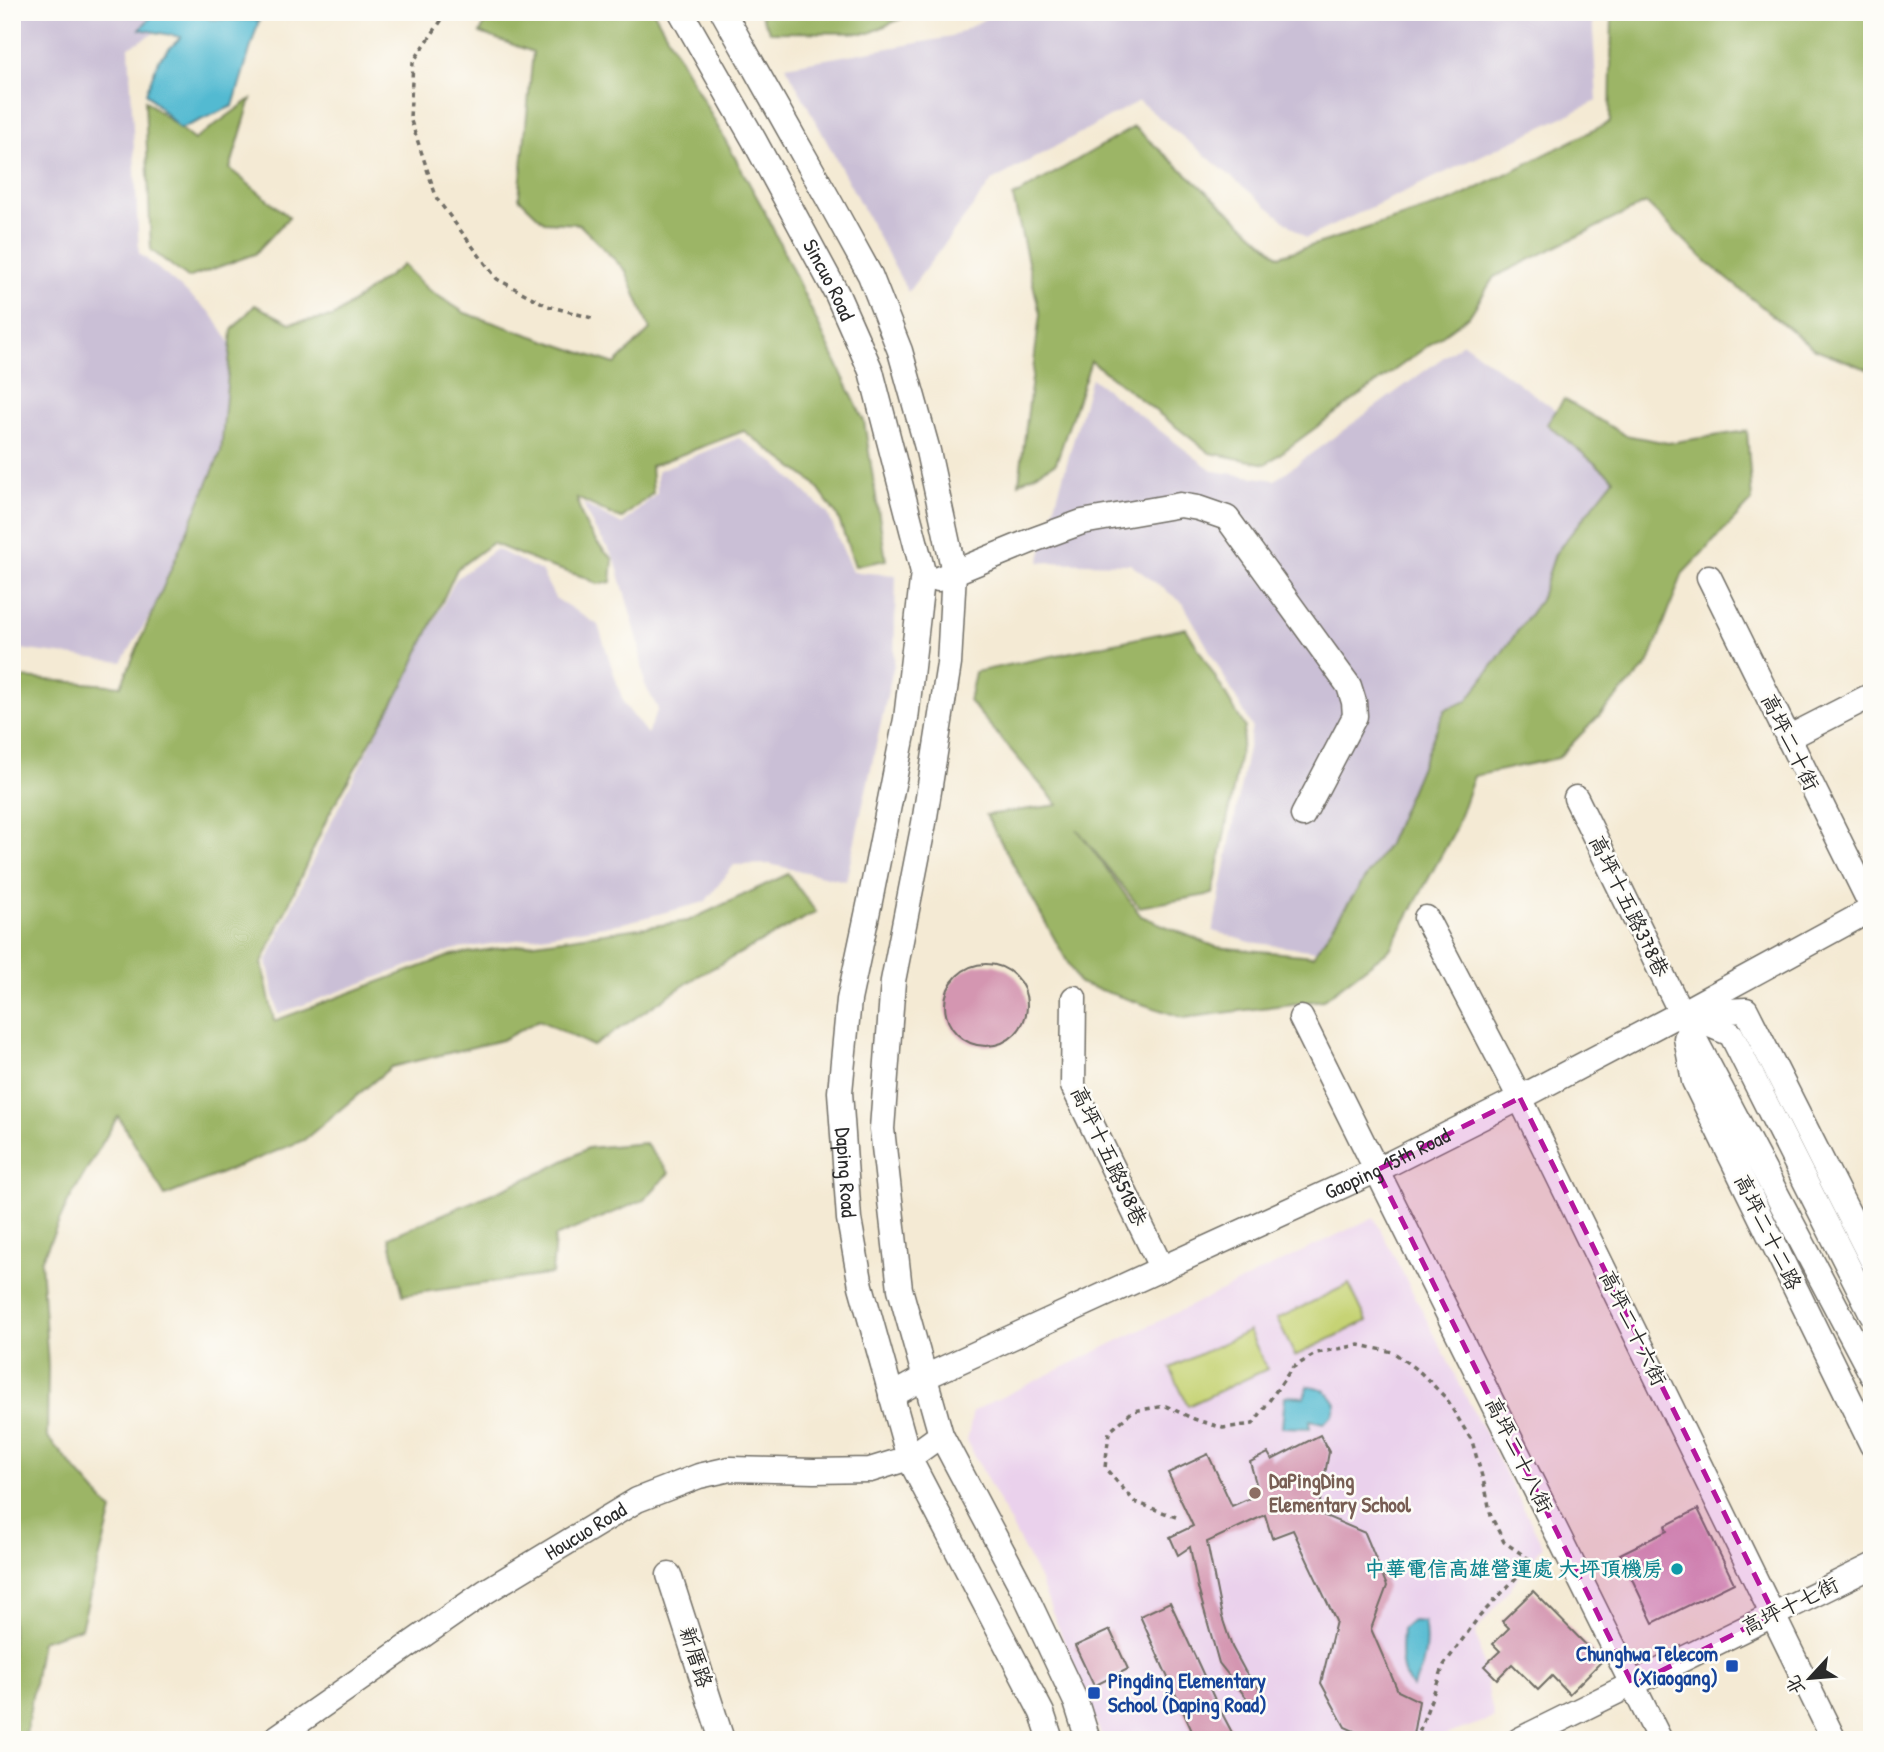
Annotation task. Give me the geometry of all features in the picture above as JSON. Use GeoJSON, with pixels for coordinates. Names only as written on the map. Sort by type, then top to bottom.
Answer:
{"type":"FeatureCollection","features":[{"type":"Feature","properties":{"kind":"street","name":"Sincuo Road"},"geometry":{"type":"LineString","coordinates":[[681,12],[837,294],[872,371],[922,578]]}},
{"type":"Feature","properties":{"kind":"street","name":"Sincuo Road"},"geometry":{"type":"LineString","coordinates":[[723,12],[870,275],[900,351],[928,451],[954,572]]}},
{"type":"Feature","properties":{"kind":"street"},"geometry":{"type":"LineString","coordinates":[[922,578],[954,572],[1082,522],[1180,505],[1227,518],[1349,686],[1354,702],[1355,716],[1303,815]]}},
{"type":"Feature","properties":{"kind":"street","name":"Daping Road"},"geometry":{"type":"LineString","coordinates":[[954,572],[949,664],[924,823],[893,981],[882,1129],[900,1289],[940,1435],[1023,1590],[1076,1702],[1088,1740]]}},
{"type":"Feature","properties":{"kind":"street","name":"高坪二十街"},"geometry":{"type":"LineString","coordinates":[[1709,577],[1872,908]]}},
{"type":"Feature","properties":{"kind":"street","name":"Daping Road"},"geometry":{"type":"LineString","coordinates":[[922,578],[906,719],[849,1000],[840,1093],[849,1219],[861,1286],[909,1458],[1042,1713],[1051,1740]]}},
{"type":"Feature","properties":{"kind":"street"},"geometry":{"type":"LineString","coordinates":[[1788,738],[1872,695]]}},
{"type":"Feature","properties":{"kind":"street","name":"高坪十五路378巷"},"geometry":{"type":"LineString","coordinates":[[1576,798],[1681,1013]]}},
{"type":"Feature","properties":{"kind":"street","name":"Gaoping 15th Road"},"geometry":{"type":"LineString","coordinates":[[891,1396],[925,1377],[1377,1170],[1681,1013],[1872,908]]}},
{"type":"Feature","properties":{"kind":"street","name":"高坪二十六街"},"geometry":{"type":"LineString","coordinates":[[1426,918],[1520,1098],[1834,1740]]}},
{"type":"Feature","properties":{"kind":"street","name":"高坪十五路518巷"},"geometry":{"type":"LineString","coordinates":[[1074,998],[1073,1086],[1162,1269]]}},
{"type":"Feature","properties":{"kind":"street"},"geometry":{"type":"LineString","coordinates":[[1681,1013],[1746,1010],[1872,1260]]}},
{"type":"Feature","properties":{"kind":"street"},"geometry":{"type":"LineString","coordinates":[[1681,1013],[1731,1034],[1872,1314]]}},
{"type":"Feature","properties":{"kind":"street","name":"高坪二十二路"},"geometry":{"type":"LineString","coordinates":[[1681,1013],[1872,1375]]}},
{"type":"Feature","properties":{"kind":"street","name":"高坪二十二路"},"geometry":{"type":"LineString","coordinates":[[1681,1013],[1694,1080],[1872,1446]]}},
{"type":"Feature","properties":{"kind":"street","name":"高坪二十八街"},"geometry":{"type":"LineString","coordinates":[[1301,1018],[1660,1740]]}},
{"type":"Feature","properties":{"kind":"street","name":"Houcuo Road"},"geometry":{"type":"LineString","coordinates":[[273,1740],[485,1592],[637,1500],[699,1476],[730,1469],[870,1470],[909,1458],[940,1435]]}},
{"type":"Feature","properties":{"kind":"street","name":"高坪十七街"},"geometry":{"type":"LineString","coordinates":[[1519,1740],[1872,1566]]}},
{"type":"Feature","properties":{"kind":"street","name":"新厝路"},"geometry":{"type":"LineString","coordinates":[[669,1575],[722,1740]]}},
{"type":"Feature","properties":{"kind":"path"},"geometry":{"type":"LineString","coordinates":[[447,12],[413,62],[410,107],[410,118],[438,199],[497,279],[548,306],[592,318]]}},
{"type":"Feature","properties":{"kind":"path"},"geometry":{"type":"LineString","coordinates":[[1176,1517],[1135,1502],[1105,1468],[1109,1432],[1133,1411],[1166,1406],[1223,1428],[1253,1424],[1292,1368],[1317,1353],[1359,1345],[1393,1352],[1421,1373],[1445,1397],[1472,1441],[1491,1516],[1504,1542],[1532,1561],[1478,1618],[1444,1664],[1416,1740]]}},
{"type":"Feature","properties":{"kind":"highlighted area"},"geometry":{"type":"Polygon","coordinates":[[[1520,1098],[1774,1614],[1633,1685],[1377,1170],[1520,1098]]]}},
{"type":"Feature","properties":{"kind":"shaded area"},"geometry":{"type":"Polygon","coordinates":[[[12,12],[193,12],[129,47],[139,253],[211,313],[279,418],[191,547],[122,662],[12,648],[12,12]]]}},
{"type":"Feature","properties":{"kind":"shaded area"},"geometry":{"type":"Polygon","coordinates":[[[997,12],[1592,12],[1597,101],[1306,238],[1139,101],[992,181],[908,292],[786,66],[952,37],[997,12]]]}},
{"type":"Feature","properties":{"kind":"shaded area"},"geometry":{"type":"Polygon","coordinates":[[[1463,343],[1644,474],[1457,741],[1420,766],[1408,822],[1323,952],[1250,942],[1213,931],[1252,727],[1183,603],[1130,564],[1039,562],[1091,378],[1213,471],[1275,480],[1463,343]]]}},
{"type":"Feature","properties":{"kind":"shaded area"},"geometry":{"type":"Polygon","coordinates":[[[739,438],[776,464],[828,514],[852,572],[896,575],[894,664],[846,881],[769,864],[734,865],[705,902],[623,923],[452,950],[278,1014],[267,961],[324,836],[456,579],[496,549],[541,571],[555,598],[598,625],[624,704],[647,734],[658,709],[645,685],[638,640],[615,559],[593,526],[583,504],[622,525],[657,493],[657,471],[739,438]]]}},
{"type":"Feature","properties":{"kind":"shaded area","name":"DaPingDing Elementary School"},"geometry":{"type":"Polygon","coordinates":[[[1374,1217],[1543,1546],[1476,1632],[1494,1718],[1431,1740],[1103,1740],[1038,1576],[967,1441],[973,1411],[1374,1217]]]}},
{"type":"Feature","properties":{"kind":"green space"},"geometry":{"type":"Polygon","coordinates":[[[490,12],[654,12],[764,210],[864,421],[886,560],[855,566],[838,517],[814,483],[744,431],[651,466],[653,493],[621,519],[577,498],[589,532],[613,559],[611,582],[597,584],[492,543],[457,569],[404,684],[329,814],[262,963],[274,1021],[452,955],[688,921],[788,874],[816,912],[698,976],[593,1046],[539,1020],[502,1040],[391,1067],[304,1140],[165,1196],[118,1116],[68,1202],[41,1261],[48,1367],[47,1437],[112,1511],[81,1628],[41,1641],[26,1734],[12,1736],[12,677],[121,686],[221,452],[232,330],[255,305],[290,323],[333,317],[403,265],[426,288],[465,313],[615,364],[650,330],[626,271],[579,224],[544,222],[519,198],[533,52],[480,33],[490,12]]]}},
{"type":"Feature","properties":{"kind":"green space"},"geometry":{"type":"Polygon","coordinates":[[[759,12],[915,12],[870,33],[770,32],[759,12]]]}},
{"type":"Feature","properties":{"kind":"green space"},"geometry":{"type":"Polygon","coordinates":[[[1612,12],[1872,12],[1872,371],[1813,348],[1709,264],[1646,203],[1494,277],[1470,315],[1266,464],[1210,453],[1091,361],[1056,463],[1019,483],[1040,314],[1013,197],[1134,127],[1279,256],[1452,201],[1610,122],[1612,12]]]}},
{"type":"Feature","properties":{"kind":"green space"},"geometry":{"type":"Polygon","coordinates":[[[251,99],[230,169],[289,217],[255,254],[188,278],[151,250],[145,100],[194,140],[251,99]]]}},
{"type":"Feature","properties":{"kind":"green space"},"geometry":{"type":"Polygon","coordinates":[[[1564,399],[1625,435],[1668,443],[1747,431],[1752,501],[1683,573],[1648,665],[1558,758],[1474,776],[1454,832],[1390,949],[1323,1000],[1184,1018],[1079,983],[986,815],[1058,805],[969,701],[975,672],[1186,628],[1245,727],[1213,894],[1139,907],[1077,829],[1141,916],[1216,947],[1313,956],[1388,844],[1445,709],[1467,701],[1540,600],[1555,554],[1614,479],[1547,424],[1564,399]]]}},
{"type":"Feature","properties":{"kind":"green space"},"geometry":{"type":"Polygon","coordinates":[[[645,1143],[669,1173],[644,1200],[555,1237],[552,1274],[403,1295],[389,1237],[547,1170],[588,1148],[645,1143]]]}},
{"type":"Feature","properties":{"kind":"green space"},"geometry":{"type":"Polygon","coordinates":[[[1349,1284],[1367,1321],[1295,1356],[1277,1319],[1349,1284]]]}},
{"type":"Feature","properties":{"kind":"green space"},"geometry":{"type":"Polygon","coordinates":[[[1249,1331],[1267,1369],[1188,1406],[1170,1368],[1249,1331]]]}},
{"type":"Feature","properties":{"kind":"water"},"geometry":{"type":"Polygon","coordinates":[[[155,12],[199,12],[210,19],[259,20],[233,106],[180,129],[146,93],[159,59],[181,37],[140,29],[155,12]]]}},
{"type":"Feature","properties":{"kind":"water"},"geometry":{"type":"Polygon","coordinates":[[[1308,1386],[1322,1389],[1330,1396],[1336,1404],[1333,1415],[1323,1423],[1310,1420],[1310,1428],[1282,1427],[1285,1396],[1304,1397],[1308,1386]]]}},
{"type":"Feature","properties":{"kind":"water"},"geometry":{"type":"Polygon","coordinates":[[[1412,1621],[1424,1622],[1426,1638],[1423,1664],[1412,1687],[1404,1674],[1401,1652],[1402,1629],[1412,1621]]]}},
{"type":"Feature","properties":{"kind":"building"},"geometry":{"type":"Polygon","coordinates":[[[986,964],[1002,968],[1015,976],[1023,989],[1027,1005],[1023,1021],[1015,1034],[1002,1042],[986,1046],[970,1042],[957,1034],[949,1021],[945,1005],[949,989],[957,976],[970,968],[986,964]]]}},
{"type":"Feature","properties":{"kind":"building"},"geometry":{"type":"Polygon","coordinates":[[[1320,1435],[1329,1452],[1318,1513],[1365,1533],[1387,1586],[1371,1629],[1398,1691],[1419,1701],[1413,1735],[1402,1733],[1399,1740],[1374,1740],[1345,1727],[1321,1683],[1336,1621],[1293,1530],[1272,1538],[1265,1515],[1207,1542],[1222,1617],[1232,1647],[1245,1671],[1264,1695],[1249,1701],[1219,1663],[1198,1588],[1190,1547],[1178,1555],[1170,1537],[1193,1526],[1168,1473],[1208,1454],[1232,1506],[1259,1494],[1250,1462],[1268,1453],[1272,1460],[1320,1435]]]}},
{"type":"Feature","properties":{"kind":"building","name":"中華電信高雄營運處 大坪頂機房"},"geometry":{"type":"Polygon","coordinates":[[[1698,1509],[1734,1583],[1653,1623],[1620,1554],[1667,1531],[1665,1526],[1698,1509]]]}},
{"type":"Feature","properties":{"kind":"building"},"geometry":{"type":"Polygon","coordinates":[[[1533,1591],[1602,1661],[1569,1694],[1552,1676],[1538,1690],[1512,1664],[1497,1679],[1484,1666],[1500,1651],[1493,1644],[1509,1628],[1502,1621],[1533,1591]]]}},
{"type":"Feature","properties":{"kind":"building"},"geometry":{"type":"Polygon","coordinates":[[[1170,1602],[1236,1740],[1196,1740],[1140,1616],[1170,1602]]]}},
{"type":"Feature","properties":{"kind":"building"},"geometry":{"type":"Polygon","coordinates":[[[1110,1630],[1128,1669],[1094,1686],[1075,1646],[1110,1630]]]}},
{"type":"Feature","properties":{"kind":"place","name":"DaPingDing Elementary School"},"geometry":{"type":"Point","coordinates":[1255,1493]}},
{"type":"Feature","properties":{"kind":"place","name":"中華電信高雄營運處 大坪頂機房"},"geometry":{"type":"Point","coordinates":[1677,1569]}},
{"type":"Feature","properties":{"kind":"place","name":"Chunghwa Telecom (Xiaogang)"},"geometry":{"type":"Point","coordinates":[1732,1666]}},
{"type":"Feature","properties":{"kind":"place","name":"Pingding Elementary School (Daping Road)"},"geometry":{"type":"Point","coordinates":[1094,1693]}}]}
